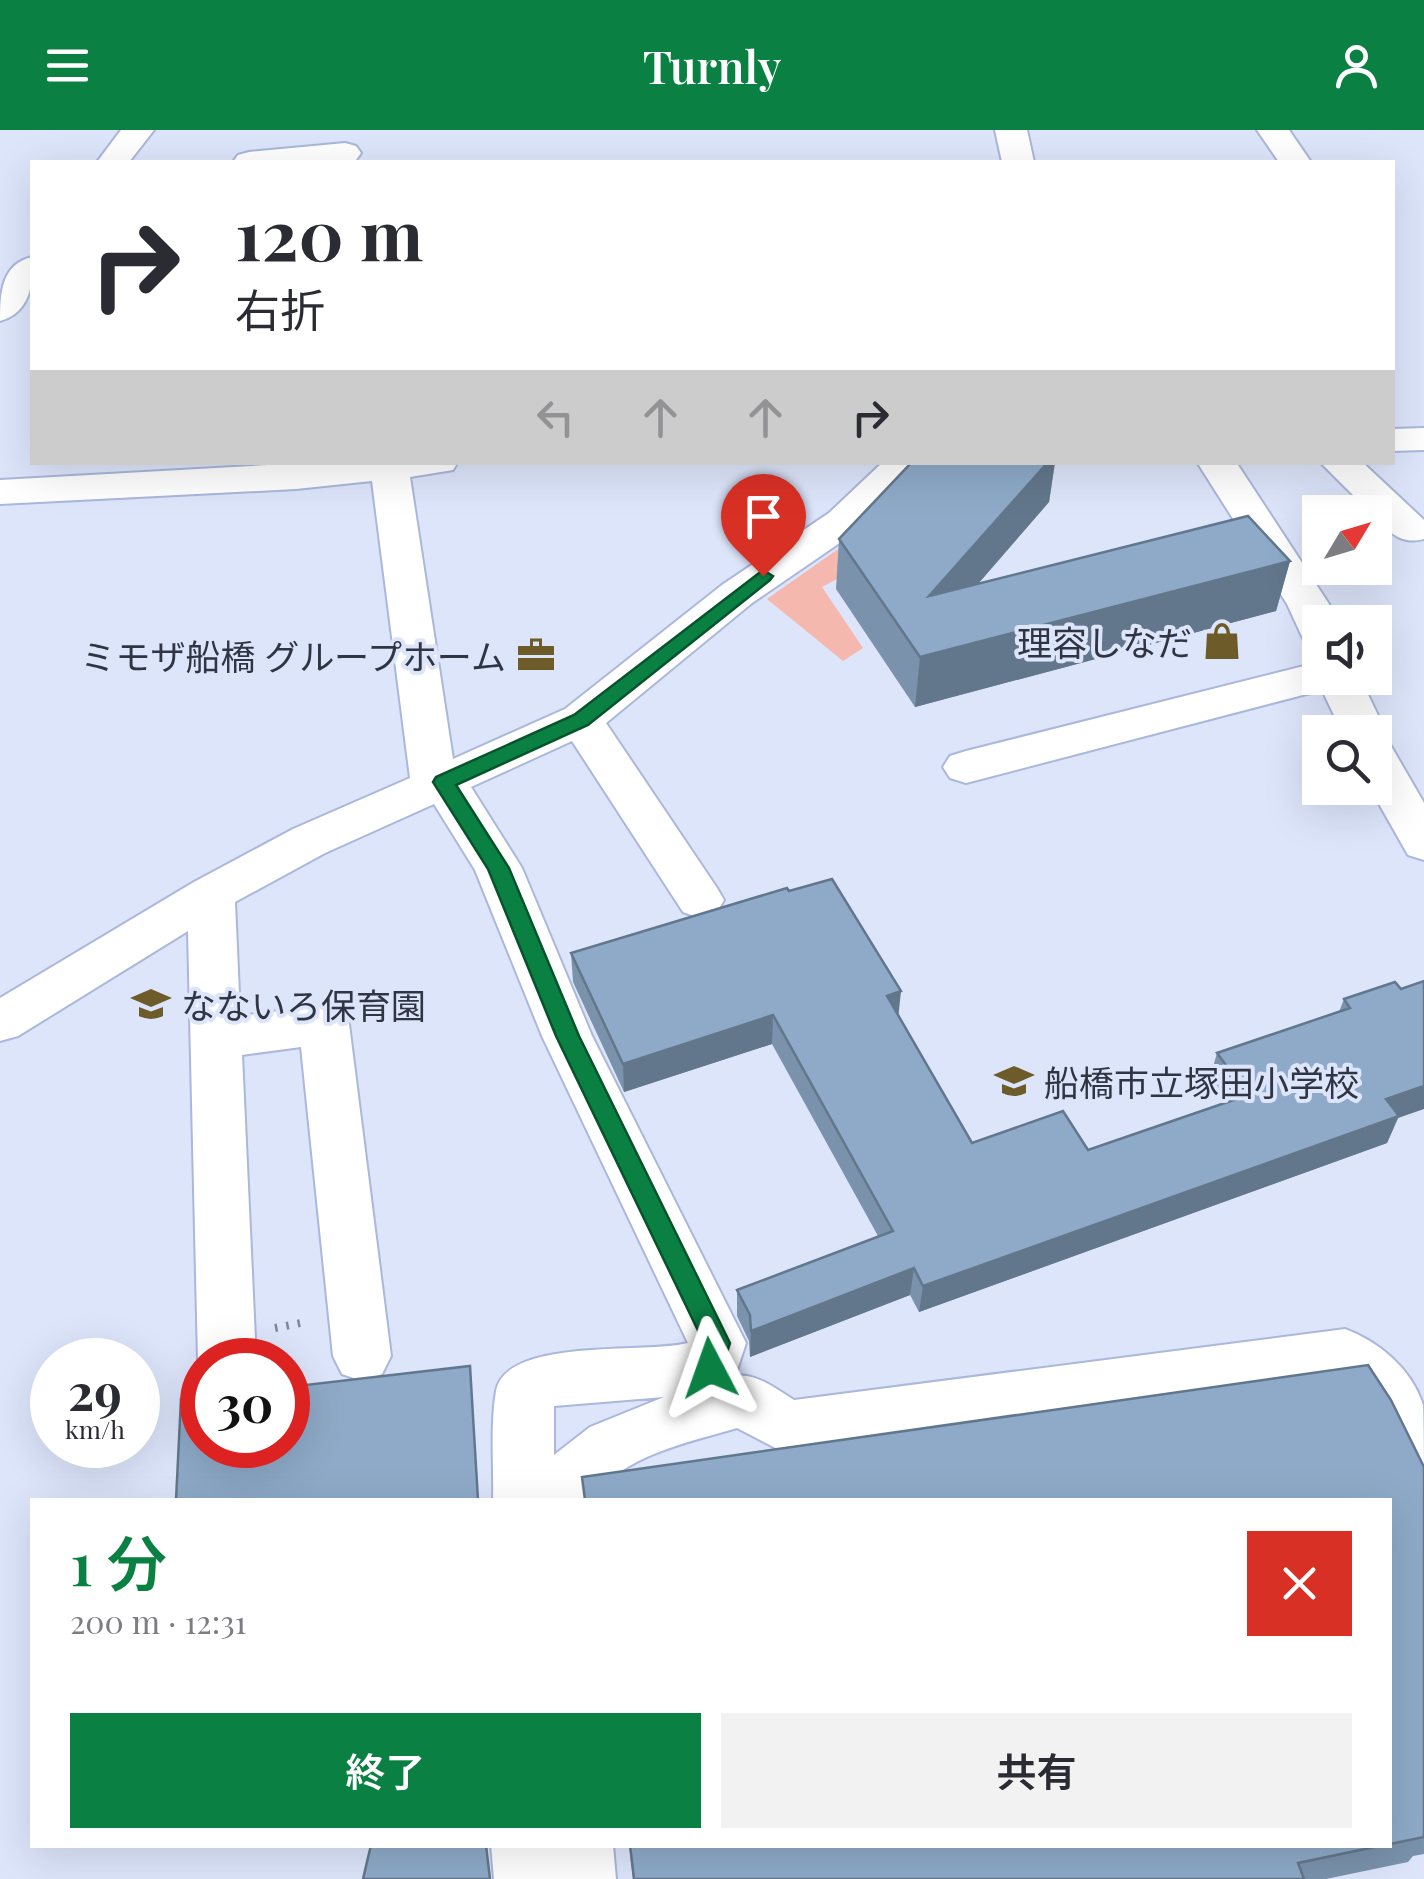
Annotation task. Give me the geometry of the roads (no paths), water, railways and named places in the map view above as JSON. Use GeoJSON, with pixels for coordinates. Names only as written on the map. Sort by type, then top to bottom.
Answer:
{"type":"FeatureCollection","features":[{"type":"Feature","properties":{"kind":"street"},"geometry":{"type":"LineString","coordinates":[[115,160],[138,130]]}},
{"type":"Feature","properties":{"kind":"street"},"geometry":{"type":"LineString","coordinates":[[1011,130],[1018,160]]}},
{"type":"Feature","properties":{"kind":"street"},"geometry":{"type":"LineString","coordinates":[[1273,130],[1295,160]]}},
{"type":"Feature","properties":{"kind":"street"},"geometry":{"type":"LineString","coordinates":[[263,160],[344,148]]}},
{"type":"Feature","properties":{"kind":"street"},"geometry":{"type":"LineString","coordinates":[[0,246],[30,250]]}},
{"type":"Feature","properties":{"kind":"street"},"geometry":{"type":"LineString","coordinates":[[0,310],[30,270]]}},
{"type":"Feature","properties":{"kind":"street"},"geometry":{"type":"LineString","coordinates":[[1395,440],[1424,439]]}},
{"type":"Feature","properties":{"kind":"street"},"geometry":{"type":"LineString","coordinates":[[20,480],[389,465],[439,784],[498,868],[568,1036],[717,1343],[710,1368],[535,1382],[525,1390],[523,1498]]}},
{"type":"Feature","properties":{"kind":"street"},"geometry":{"type":"LineString","coordinates":[[0,1022],[211,894],[310,841],[581,720],[737,594],[843,522],[903,465]]}},
{"type":"Feature","properties":{"kind":"street"},"geometry":{"type":"LineString","coordinates":[[1218,465],[1308,605]]}},
{"type":"Feature","properties":{"kind":"street"},"geometry":{"type":"LineString","coordinates":[[1343,465],[1411,530]]}},
{"type":"Feature","properties":{"kind":"street"},"geometry":{"type":"LineString","coordinates":[[966,767],[1302,681]]}},
{"type":"Feature","properties":{"kind":"street"},"geometry":{"type":"LineString","coordinates":[[581,720],[700,900]]}},
{"type":"Feature","properties":{"kind":"street"},"geometry":{"type":"LineString","coordinates":[[1392,787],[1424,843]]}},
{"type":"Feature","properties":{"kind":"street"},"geometry":{"type":"LineString","coordinates":[[211,894],[227,1338]]}},
{"type":"Feature","properties":{"kind":"street"},"geometry":{"type":"LineString","coordinates":[[218,1039],[324,1024],[359,1335]]}},
{"type":"Feature","properties":{"kind":"street"},"geometry":{"type":"LineString","coordinates":[[562,1498],[564,1490],[592,1457],[630,1436],[743,1400],[787,1427],[1345,1354],[1370,1370],[1386,1389],[1424,1474]]}},
{"type":"Feature","properties":{"kind":"street"},"geometry":{"type":"LineString","coordinates":[[525,1848],[528,1879]]}},
{"type":"Feature","properties":{"kind":"street"},"geometry":{"type":"LineString","coordinates":[[579,1848],[582,1879]]}},
{"type":"Feature","properties":{"kind":"place","name":"理容しなだ"},"geometry":{"type":"Point","coordinates":[1222,641]}},
{"type":"Feature","properties":{"kind":"place","name":"ミモザ船橋 グループホーム"},"geometry":{"type":"Point","coordinates":[536,655]}},
{"type":"Feature","properties":{"kind":"place","name":"なないろ保育園"},"geometry":{"type":"Point","coordinates":[151,1004]}},
{"type":"Feature","properties":{"kind":"place","name":"船橋市立塚田小学校"},"geometry":{"type":"Point","coordinates":[1014,1081]}}]}
